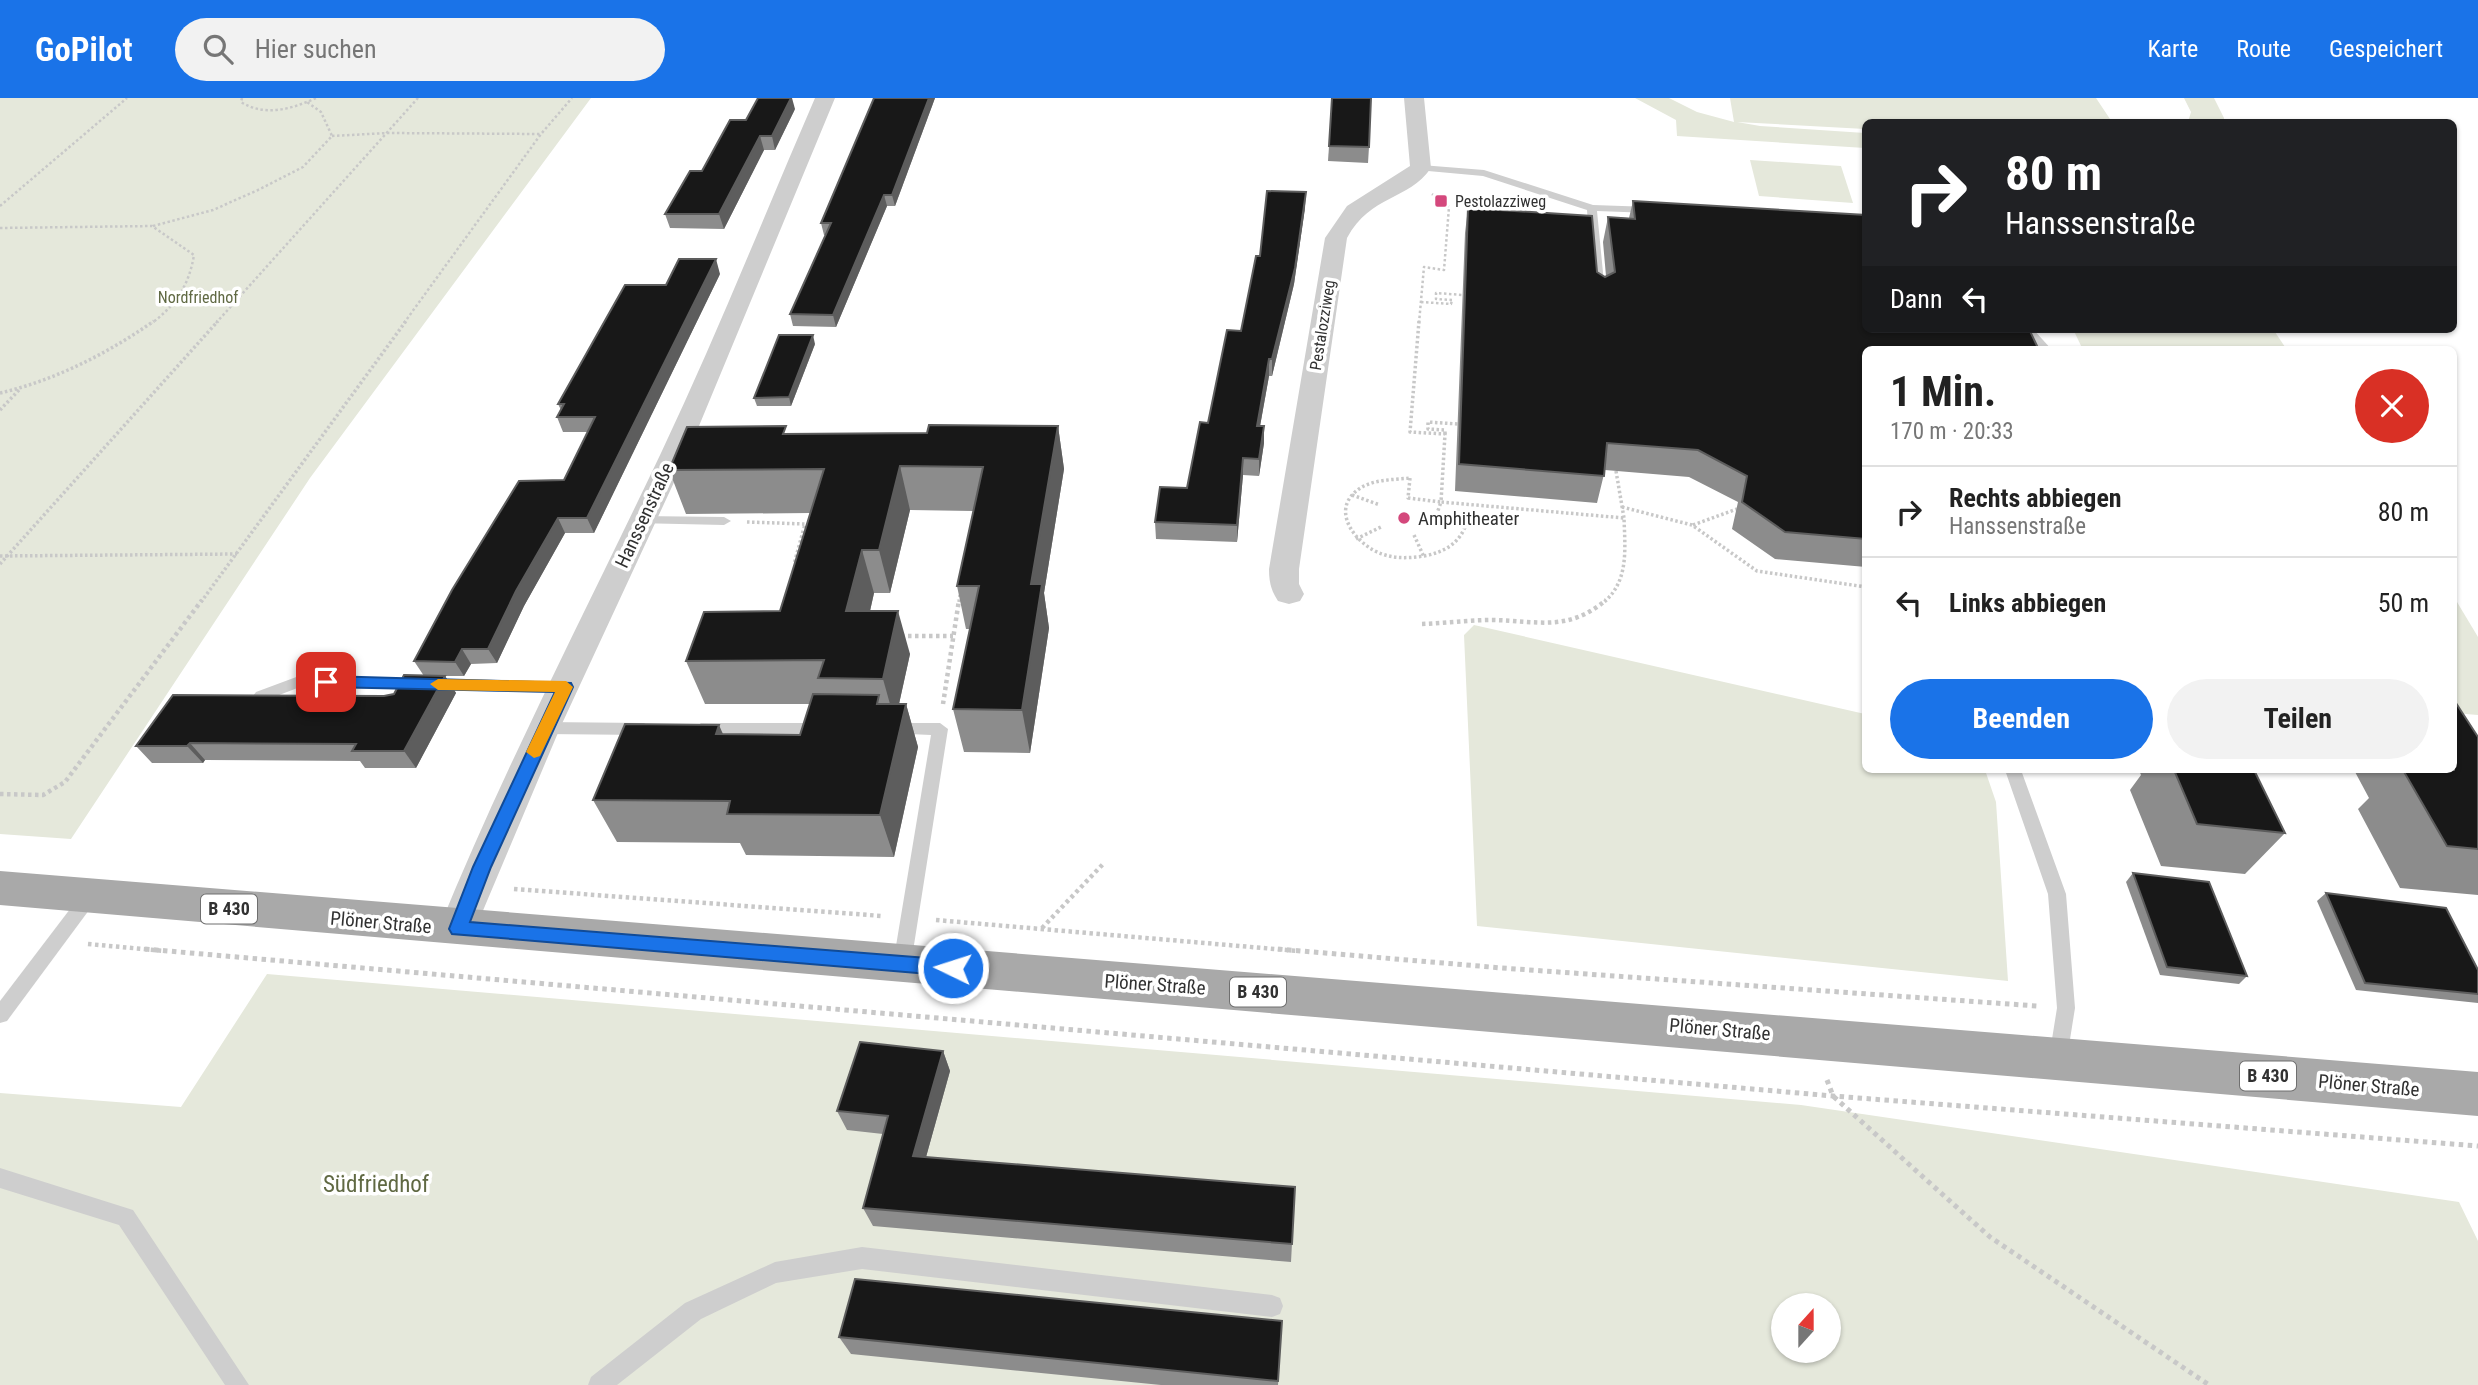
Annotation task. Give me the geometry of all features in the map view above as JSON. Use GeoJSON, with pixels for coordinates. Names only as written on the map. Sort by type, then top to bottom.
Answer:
{"type":"FeatureCollection","features":[{"type":"Feature","properties":{"kind":"main road","name":"Plöner Straße"},"geometry":{"type":"LineString","coordinates":[[0,888],[458,929],[1811,1037],[2478,1094]]}},
{"type":"Feature","properties":{"kind":"street","name":"Hanssenstraße"},"geometry":{"type":"LineString","coordinates":[[458,929],[474,886],[544,728],[566,687],[640,520],[676,450],[825,98]]}},
{"type":"Feature","properties":{"kind":"street"},"geometry":{"type":"LineString","coordinates":[[1414,98],[1417,173]]}},
{"type":"Feature","properties":{"kind":"street","name":"Pestalozziweg"},"geometry":{"type":"LineString","coordinates":[[1289,594],[1284,584],[1284,569],[1336,238],[1342,225],[1365,200],[1417,173]]}},
{"type":"Feature","properties":{"kind":"lane"},"geometry":{"type":"LineString","coordinates":[[1417,173],[1485,173],[1592,208],[1659,211]]}},
{"type":"Feature","properties":{"kind":"lane"},"geometry":{"type":"LineString","coordinates":[[1592,208],[1600,298]]}},
{"type":"Feature","properties":{"kind":"lane"},"geometry":{"type":"LineString","coordinates":[[2031,333],[2043,346]]}},
{"type":"Feature","properties":{"kind":"lane"},"geometry":{"type":"LineString","coordinates":[[640,520],[724,521]]}},
{"type":"Feature","properties":{"kind":"lane"},"geometry":{"type":"LineString","coordinates":[[261,696],[299,681],[566,687]]}},
{"type":"Feature","properties":{"kind":"lane"},"geometry":{"type":"LineString","coordinates":[[544,728],[844,729]]}},
{"type":"Feature","properties":{"kind":"lane"},"geometry":{"type":"LineString","coordinates":[[871,729],[940,729],[902,964]]}},
{"type":"Feature","properties":{"kind":"lane"},"geometry":{"type":"LineString","coordinates":[[2014,773],[2057,894],[2066,1008],[2058,1058]]}},
{"type":"Feature","properties":{"kind":"lane"},"geometry":{"type":"LineString","coordinates":[[0,1015],[89,897]]}},
{"type":"Feature","properties":{"kind":"lane"},"geometry":{"type":"LineString","coordinates":[[0,1178],[126,1217],[238,1385]]}},
{"type":"Feature","properties":{"kind":"lane"},"geometry":{"type":"LineString","coordinates":[[599,1385],[693,1311],[775,1273],[862,1258],[1272,1307]]}},
{"type":"Feature","properties":{"kind":"path"},"geometry":{"type":"LineString","coordinates":[[0,206],[127,98]]}},
{"type":"Feature","properties":{"kind":"path"},"geometry":{"type":"LineString","coordinates":[[242,98],[241,102],[248,108],[265,111],[316,98]]}},
{"type":"Feature","properties":{"kind":"path"},"geometry":{"type":"LineString","coordinates":[[0,564],[418,98]]}},
{"type":"Feature","properties":{"kind":"path"},"geometry":{"type":"LineString","coordinates":[[0,794],[43,794],[65,782],[237,554],[541,134],[572,98]]}},
{"type":"Feature","properties":{"kind":"path"},"geometry":{"type":"LineString","coordinates":[[307,102],[321,112],[332,136]]}},
{"type":"Feature","properties":{"kind":"path"},"geometry":{"type":"LineString","coordinates":[[0,228],[152,226],[213,210],[303,167],[332,136],[387,133],[541,134]]}},
{"type":"Feature","properties":{"kind":"path"},"geometry":{"type":"LineString","coordinates":[[1417,173],[1449,208],[1444,270],[1424,267],[1410,432],[1445,434]]}},
{"type":"Feature","properties":{"kind":"path"},"geometry":{"type":"LineString","coordinates":[[0,393],[19,390],[76,365],[122,341],[171,308],[191,276],[194,255],[152,226]]}},
{"type":"Feature","properties":{"kind":"path"},"geometry":{"type":"LineString","coordinates":[[1421,302],[1451,304],[1452,300],[1436,299],[1436,293],[1463,295]]}},
{"type":"Feature","properties":{"kind":"path"},"geometry":{"type":"LineString","coordinates":[[0,410],[19,390]]}},
{"type":"Feature","properties":{"kind":"path"},"geometry":{"type":"LineString","coordinates":[[1458,424],[1429,422],[1428,429],[1445,430],[1441,502],[1435,519],[1467,520],[1455,544],[1424,557],[1394,556],[1376,552],[1356,539],[1344,519],[1344,506],[1352,495],[1375,481],[1410,478],[1408,498],[1441,502],[1624,518]]}},
{"type":"Feature","properties":{"kind":"path"},"geometry":{"type":"LineString","coordinates":[[1422,624],[1492,620],[1545,624],[1587,616],[1616,592],[1626,560],[1624,518],[1616,471]]}},
{"type":"Feature","properties":{"kind":"path"},"geometry":{"type":"LineString","coordinates":[[1352,495],[1380,505]]}},
{"type":"Feature","properties":{"kind":"path"},"geometry":{"type":"LineString","coordinates":[[1622,507],[1692,525],[1757,571],[1862,586]]}},
{"type":"Feature","properties":{"kind":"path"},"geometry":{"type":"LineString","coordinates":[[1692,525],[1737,509]]}},
{"type":"Feature","properties":{"kind":"path"},"geometry":{"type":"LineString","coordinates":[[724,521],[805,524],[792,574]]}},
{"type":"Feature","properties":{"kind":"path"},"geometry":{"type":"LineString","coordinates":[[1356,539],[1381,527]]}},
{"type":"Feature","properties":{"kind":"path"},"geometry":{"type":"LineString","coordinates":[[1414,535],[1424,557]]}},
{"type":"Feature","properties":{"kind":"path"},"geometry":{"type":"LineString","coordinates":[[0,555],[237,554]]}},
{"type":"Feature","properties":{"kind":"path"},"geometry":{"type":"LineString","coordinates":[[940,729],[961,586]]}},
{"type":"Feature","properties":{"kind":"path"},"geometry":{"type":"LineString","coordinates":[[898,636],[953,636]]}},
{"type":"Feature","properties":{"kind":"path"},"geometry":{"type":"LineString","coordinates":[[1042,928],[1104,863]]}},
{"type":"Feature","properties":{"kind":"path"},"geometry":{"type":"LineString","coordinates":[[474,886],[1042,928],[1502,968],[2066,1008]]}},
{"type":"Feature","properties":{"kind":"path"},"geometry":{"type":"LineString","coordinates":[[56,941],[1833,1096],[2478,1146]]}},
{"type":"Feature","properties":{"kind":"path"},"geometry":{"type":"LineString","coordinates":[[1811,1037],[1833,1096],[1990,1237],[2209,1385]]}},
{"type":"Feature","properties":{"kind":"green space","name":"Nordfriedhof"},"geometry":{"type":"Polygon","coordinates":[[[0,98],[591,98],[310,478],[71,839],[0,834],[0,98]]]}},
{"type":"Feature","properties":{"kind":"green space"},"geometry":{"type":"Polygon","coordinates":[[[1635,98],[1669,98],[1697,112],[1734,122],[1730,98],[2096,98],[2110,119],[1862,119],[1862,129],[1737,122],[1862,133],[1862,148],[1677,136],[1676,120],[1635,98]]]}},
{"type":"Feature","properties":{"kind":"green space"},"geometry":{"type":"Polygon","coordinates":[[[2184,98],[2214,98],[2224,119],[2189,119],[2191,112],[2184,98]]]}},
{"type":"Feature","properties":{"kind":"green space"},"geometry":{"type":"Polygon","coordinates":[[[1750,160],[1841,166],[1853,203],[1759,196],[1750,160]]]}},
{"type":"Feature","properties":{"kind":"green space"},"geometry":{"type":"Polygon","coordinates":[[[2075,333],[2276,333],[2284,346],[2081,346],[2075,333]]]}},
{"type":"Feature","properties":{"kind":"green space"},"geometry":{"type":"Polygon","coordinates":[[[2457,602],[2478,637],[2478,715],[2457,713],[2457,602]]]}},
{"type":"Feature","properties":{"kind":"green space"},"geometry":{"type":"Polygon","coordinates":[[[1474,625],[1862,713],[1862,773],[1986,773],[1996,802],[2008,981],[1477,926],[1464,635],[1474,625]]]}},
{"type":"Feature","properties":{"kind":"green space","name":"Südfriedhof"},"geometry":{"type":"Polygon","coordinates":[[[267,974],[1801,1105],[2459,1202],[2478,1241],[2478,1385],[0,1385],[0,1093],[181,1107],[267,974]]]}},
{"type":"Feature","properties":{"kind":"building"},"geometry":{"type":"Polygon","coordinates":[[[758,98],[791,98],[772,136],[760,136],[719,214],[665,214],[690,171],[702,171],[730,120],[746,120],[758,98]]]}},
{"type":"Feature","properties":{"kind":"building"},"geometry":{"type":"Polygon","coordinates":[[[874,98],[929,98],[892,195],[884,195],[833,315],[790,314],[831,223],[821,223],[874,98]]]}},
{"type":"Feature","properties":{"kind":"building"},"geometry":{"type":"Polygon","coordinates":[[[1332,98],[1371,98],[1369,147],[1329,146],[1332,98]]]}},
{"type":"Feature","properties":{"kind":"building"},"geometry":{"type":"Polygon","coordinates":[[[1267,191],[1306,192],[1295,268],[1272,359],[1269,359],[1257,426],[1264,426],[1259,459],[1243,458],[1237,525],[1155,522],[1160,487],[1187,488],[1200,422],[1208,423],[1227,330],[1241,331],[1256,256],[1260,256],[1267,191]]]}},
{"type":"Feature","properties":{"kind":"building"},"geometry":{"type":"Polygon","coordinates":[[[1633,201],[1862,215],[1862,333],[2031,333],[2037,346],[1862,346],[1862,539],[1785,532],[1742,502],[1747,476],[1698,450],[1607,443],[1604,476],[1459,464],[1468,208],[1592,216],[1597,272],[1605,277],[1615,272],[1608,217],[1635,219],[1633,201]]]}},
{"type":"Feature","properties":{"kind":"building"},"geometry":{"type":"Polygon","coordinates":[[[679,259],[716,259],[587,518],[558,518],[516,591],[488,649],[462,649],[455,662],[414,661],[452,590],[519,481],[564,480],[595,417],[557,417],[564,404],[558,404],[625,285],[666,285],[679,259]]]}},
{"type":"Feature","properties":{"kind":"building"},"geometry":{"type":"Polygon","coordinates":[[[779,335],[813,335],[789,397],[754,398],[779,335]]]}},
{"type":"Feature","properties":{"kind":"building"},"geometry":{"type":"Polygon","coordinates":[[[929,425],[1058,426],[1031,584],[1042,584],[1022,710],[953,709],[979,586],[957,586],[983,467],[900,466],[879,550],[862,550],[846,611],[898,611],[883,679],[818,678],[824,660],[686,661],[704,612],[780,611],[824,469],[669,470],[687,427],[786,426],[783,434],[927,433],[929,425]]]}},
{"type":"Feature","properties":{"kind":"building"},"geometry":{"type":"Polygon","coordinates":[[[404,675],[445,676],[404,751],[352,751],[356,744],[190,743],[187,746],[136,746],[173,695],[384,696],[394,694],[404,675]]]}},
{"type":"Feature","properties":{"kind":"building"},"geometry":{"type":"Polygon","coordinates":[[[813,694],[879,695],[877,704],[906,704],[880,815],[727,814],[730,801],[593,800],[625,724],[719,725],[716,734],[800,735],[813,694]]]}},
{"type":"Feature","properties":{"kind":"building"},"geometry":{"type":"Polygon","coordinates":[[[2457,705],[2478,737],[2478,849],[2447,846],[2405,773],[2457,773],[2457,705]]]}},
{"type":"Feature","properties":{"kind":"building"},"geometry":{"type":"Polygon","coordinates":[[[2175,773],[2255,773],[2285,833],[2197,824],[2175,773]]]}},
{"type":"Feature","properties":{"kind":"building"},"geometry":{"type":"Polygon","coordinates":[[[2133,873],[2209,882],[2247,976],[2167,967],[2133,873]]]}},
{"type":"Feature","properties":{"kind":"building"},"geometry":{"type":"Polygon","coordinates":[[[2326,893],[2446,908],[2478,970],[2478,994],[2365,983],[2326,893]]]}},
{"type":"Feature","properties":{"kind":"building"},"geometry":{"type":"Polygon","coordinates":[[[860,1042],[943,1051],[913,1156],[1295,1187],[1292,1244],[863,1208],[888,1116],[837,1111],[860,1042]]]}},
{"type":"Feature","properties":{"kind":"building"},"geometry":{"type":"Polygon","coordinates":[[[855,1279],[1282,1321],[1278,1381],[839,1337],[855,1279]]]}},
{"type":"Feature","properties":{"kind":"slow traffic"},"geometry":{"type":"LineString","coordinates":[[438,684],[566,687],[534,752]]}},
{"type":"Feature","properties":{"kind":"place","name":"Pestolazziweg"},"geometry":{"type":"Point","coordinates":[1441,201]}},
{"type":"Feature","properties":{"kind":"place","name":"Amphitheater"},"geometry":{"type":"Point","coordinates":[1404,518]}},
{"type":"Feature","properties":{"kind":"route"},"geometry":{"type":"LineString","coordinates":[[326,682],[566,687],[544,728],[482,867],[458,929],[953,968]]}}]}
